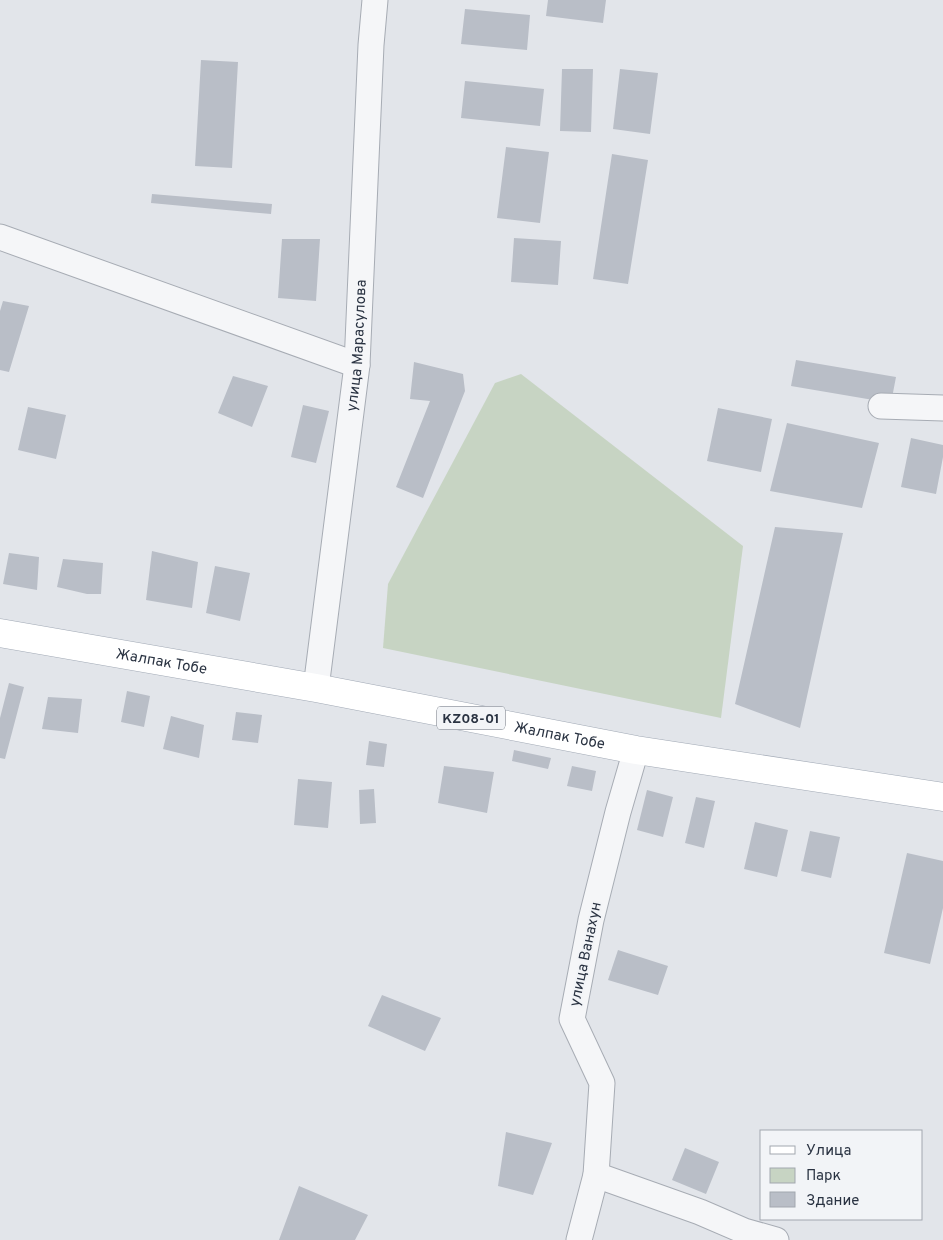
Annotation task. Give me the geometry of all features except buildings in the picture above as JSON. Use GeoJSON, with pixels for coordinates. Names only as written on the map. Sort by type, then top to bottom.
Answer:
{"type":"FeatureCollection","features":[{"type":"Feature","properties":{"kind":"main road","name":"Жалпак Тобе"},"geometry":{"type":"LineString","coordinates":[[0,633],[316,688],[636,750],[943,796]]}},
{"type":"Feature","properties":{"kind":"street","name":"улица Марасулова"},"geometry":{"type":"LineString","coordinates":[[316,688],[357,364],[371,45],[375,0]]}},
{"type":"Feature","properties":{"kind":"street"},"geometry":{"type":"LineString","coordinates":[[0,237],[357,364]]}},
{"type":"Feature","properties":{"kind":"street"},"geometry":{"type":"LineString","coordinates":[[881,406],[943,408]]}},
{"type":"Feature","properties":{"kind":"street","name":"улица Ванахун"},"geometry":{"type":"LineString","coordinates":[[578,1240],[596,1175],[602,1082],[572,1019],[591,920],[618,812],[636,750]]}},
{"type":"Feature","properties":{"kind":"street"},"geometry":{"type":"LineString","coordinates":[[596,1175],[700,1212],[744,1231],[776,1240]]}},
{"type":"Feature","properties":{"kind":"green space"},"geometry":{"type":"Polygon","coordinates":[[[521,374],[743,546],[721,718],[383,648],[388,584],[495,383],[521,374]]]}}]}
